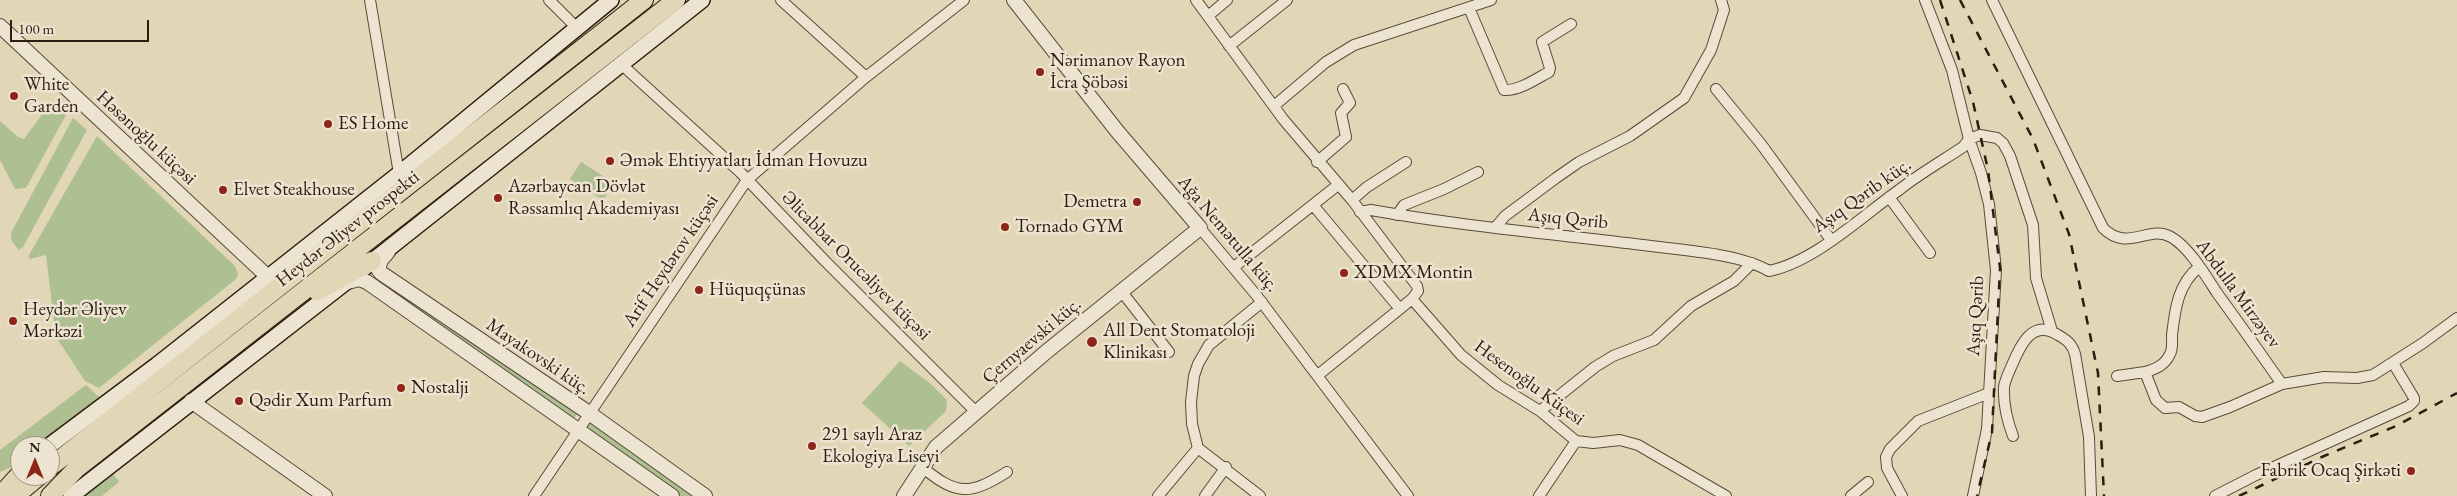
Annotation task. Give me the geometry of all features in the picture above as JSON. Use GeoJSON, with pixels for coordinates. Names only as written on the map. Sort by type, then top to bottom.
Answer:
{"type":"FeatureCollection","features":[{"type":"Feature","properties":{"kind":"highway","name":"Heydər Əliyev prospekti"},"geometry":{"type":"LineString","coordinates":[[60,459],[644,0]]}},
{"type":"Feature","properties":{"kind":"highway","name":"Heydər Əliyev prospekti"},"geometry":{"type":"LineString","coordinates":[[50,496],[76,469],[676,0]]}},
{"type":"Feature","properties":{"kind":"highway"},"geometry":{"type":"LineString","coordinates":[[270,317],[372,261]]}},
{"type":"Feature","properties":{"kind":"highway"},"geometry":{"type":"LineString","coordinates":[[43,496],[76,469]]}},
{"type":"Feature","properties":{"kind":"highway"},"geometry":{"type":"LineString","coordinates":[[0,496],[10,485]]}},
{"type":"Feature","properties":{"kind":"highway"},"geometry":{"type":"LineString","coordinates":[[15,496],[27,486]]}},
{"type":"Feature","properties":{"kind":"main road"},"geometry":{"type":"LineString","coordinates":[[60,438],[157,366],[267,276],[398,174],[611,0]]}},
{"type":"Feature","properties":{"kind":"main road"},"geometry":{"type":"LineString","coordinates":[[71,496],[397,242],[702,0]]}},
{"type":"Feature","properties":{"kind":"street"},"geometry":{"type":"LineString","coordinates":[[370,0],[398,174]]}},
{"type":"Feature","properties":{"kind":"street"},"geometry":{"type":"LineString","coordinates":[[549,0],[576,27]]}},
{"type":"Feature","properties":{"kind":"street"},"geometry":{"type":"LineString","coordinates":[[781,0],[866,77]]}},
{"type":"Feature","properties":{"kind":"street","name":"Arif Heydərov küçəsi"},"geometry":{"type":"LineString","coordinates":[[534,496],[747,180],[866,77],[964,0]]}},
{"type":"Feature","properties":{"kind":"street","name":"Ağa Nemətulla küç."},"geometry":{"type":"LineString","coordinates":[[1014,0],[1117,131],[1262,302],[1408,496]]}},
{"type":"Feature","properties":{"kind":"street"},"geometry":{"type":"LineString","coordinates":[[1196,0],[1317,162],[1352,200],[1415,282],[1418,291],[1412,299],[1318,375]]}},
{"type":"Feature","properties":{"kind":"street"},"geometry":{"type":"LineString","coordinates":[[1208,16],[1227,0]]}},
{"type":"Feature","properties":{"kind":"street"},"geometry":{"type":"LineString","coordinates":[[1229,46],[1287,0]]}},
{"type":"Feature","properties":{"kind":"street"},"geometry":{"type":"LineString","coordinates":[[1274,106],[1326,62],[1354,46],[1491,0]]}},
{"type":"Feature","properties":{"kind":"street"},"geometry":{"type":"LineString","coordinates":[[1495,228],[1506,216],[1579,162],[1630,136],[1684,98],[1711,50],[1724,10],[1720,0]]}},
{"type":"Feature","properties":{"kind":"street","name":"Aşıq Qərib"},"geometry":{"type":"LineString","coordinates":[[1925,0],[1952,70],[1969,139],[1989,204],[1996,270],[1987,429],[1973,496]]}},
{"type":"Feature","properties":{"kind":"street","name":"Abdulla Mirzəyev"},"geometry":{"type":"LineString","coordinates":[[1992,0],[2103,228],[2115,238],[2168,235],[2176,240],[2200,267],[2282,384]]}},
{"type":"Feature","properties":{"kind":"street"},"geometry":{"type":"LineString","coordinates":[[1470,8],[1504,90],[1529,83],[1549,72],[1550,68],[1542,42],[1571,24]]}},
{"type":"Feature","properties":{"kind":"street","name":"Həsənoğlu küçəsi"},"geometry":{"type":"LineString","coordinates":[[0,26],[267,276]]}},
{"type":"Feature","properties":{"kind":"street","name":"Əlicabbar Orucəliyev küçəsi"},"geometry":{"type":"LineString","coordinates":[[621,64],[747,180],[976,412]]}},
{"type":"Feature","properties":{"kind":"street"},"geometry":{"type":"LineString","coordinates":[[1317,162],[1346,137],[1341,113],[1350,102],[1343,89]]}},
{"type":"Feature","properties":{"kind":"street"},"geometry":{"type":"LineString","coordinates":[[1716,89],[1761,144],[1831,240]]}},
{"type":"Feature","properties":{"kind":"street"},"geometry":{"type":"LineString","coordinates":[[1969,139],[1980,135],[1997,138],[2003,143],[2010,156],[2033,225],[2036,278],[2052,331]]}},
{"type":"Feature","properties":{"kind":"street","name":"Aşıq Qərib küç."},"geometry":{"type":"LineString","coordinates":[[1769,271],[1796,263],[1831,240],[1889,197],[1963,147],[1969,139]]}},
{"type":"Feature","properties":{"kind":"street"},"geometry":{"type":"LineString","coordinates":[[1352,200],[1367,187],[1406,162]]}},
{"type":"Feature","properties":{"kind":"street"},"geometry":{"type":"LineString","coordinates":[[1396,215],[1404,205],[1444,189],[1478,172]]}},
{"type":"Feature","properties":{"kind":"street"},"geometry":{"type":"LineString","coordinates":[[1234,267],[1338,185]]}},
{"type":"Feature","properties":{"kind":"street"},"geometry":{"type":"LineString","coordinates":[[1889,197],[1930,253]]}},
{"type":"Feature","properties":{"kind":"street"},"geometry":{"type":"LineString","coordinates":[[1313,205],[1400,309]]}},
{"type":"Feature","properties":{"kind":"street","name":"Aşıq Qərib"},"geometry":{"type":"LineString","coordinates":[[1360,212],[1371,210],[1495,228],[1708,254],[1752,263],[1769,271]]}},
{"type":"Feature","properties":{"kind":"street","name":"Çernyaevski küç."},"geometry":{"type":"LineString","coordinates":[[904,496],[936,447],[1200,228]]}},
{"type":"Feature","properties":{"kind":"street","name":"Mayakovski küç."},"geometry":{"type":"LineString","coordinates":[[397,242],[379,264],[378,269],[382,273],[589,414],[705,496]]}},
{"type":"Feature","properties":{"kind":"street"},"geometry":{"type":"LineString","coordinates":[[1540,412],[1595,367],[1613,356],[1654,340],[1691,306],[1734,281],[1752,263]]}},
{"type":"Feature","properties":{"kind":"street"},"geometry":{"type":"LineString","coordinates":[[2117,376],[2159,368],[2172,352],[2175,309],[2182,287],[2190,275],[2200,267]]}},
{"type":"Feature","properties":{"kind":"street","name":"Mayakovski küç."},"geometry":{"type":"LineString","coordinates":[[344,283],[359,279],[367,282],[672,496]]}},
{"type":"Feature","properties":{"kind":"street"},"geometry":{"type":"LineString","coordinates":[[1122,292],[1169,352]]}},
{"type":"Feature","properties":{"kind":"street","name":"Hesenoğlu Küçesi"},"geometry":{"type":"LineString","coordinates":[[1412,299],[1461,356],[1498,386],[1540,412],[1576,441],[1593,443],[1620,440],[1638,445],[1726,496]]}},
{"type":"Feature","properties":{"kind":"street"},"geometry":{"type":"LineString","coordinates":[[1260,496],[1226,467],[1198,448],[1192,424],[1191,402],[1194,376],[1198,364],[1209,345],[1262,302]]}},
{"type":"Feature","properties":{"kind":"street"},"geometry":{"type":"LineString","coordinates":[[2146,372],[2156,400],[2162,407],[2182,408],[2195,416],[2202,417],[2282,384],[2324,378],[2366,376],[2378,372],[2457,318]]}},
{"type":"Feature","properties":{"kind":"street"},"geometry":{"type":"LineString","coordinates":[[2013,436],[2005,420],[2004,386],[2024,340],[2037,331],[2052,331],[2068,340],[2075,354],[2089,437],[2091,496]]}},
{"type":"Feature","properties":{"kind":"street"},"geometry":{"type":"LineString","coordinates":[[2215,496],[2256,475],[2409,406],[2414,401],[2414,398],[2393,363]]}},
{"type":"Feature","properties":{"kind":"street"},"geometry":{"type":"LineString","coordinates":[[1902,496],[1887,468],[1886,457],[1904,434],[1918,421],[1989,392]]}},
{"type":"Feature","properties":{"kind":"street"},"geometry":{"type":"LineString","coordinates":[[191,402],[325,496]]}},
{"type":"Feature","properties":{"kind":"street"},"geometry":{"type":"LineString","coordinates":[[1538,496],[1576,441]]}},
{"type":"Feature","properties":{"kind":"street"},"geometry":{"type":"LineString","coordinates":[[1158,496],[1198,448]]}},
{"type":"Feature","properties":{"kind":"street"},"geometry":{"type":"LineString","coordinates":[[922,467],[941,482],[954,489],[979,488],[1007,472]]}},
{"type":"Feature","properties":{"kind":"street"},"geometry":{"type":"LineString","coordinates":[[1205,496],[1226,467]]}},
{"type":"Feature","properties":{"kind":"street"},"geometry":{"type":"LineString","coordinates":[[1851,496],[1868,482]]}},
{"type":"Feature","properties":{"kind":"green space"},"geometry":{"type":"Polygon","coordinates":[[[49,105],[61,115],[65,110],[67,113],[26,188],[15,189],[0,160],[0,121],[18,137],[24,139],[49,105]]]}},
{"type":"Feature","properties":{"kind":"green space"},"geometry":{"type":"Polygon","coordinates":[[[73,118],[87,130],[23,247],[19,250],[11,240],[11,233],[73,118]]]}},
{"type":"Feature","properties":{"kind":"green space"},"geometry":{"type":"Polygon","coordinates":[[[97,136],[235,266],[238,274],[236,279],[99,388],[85,381],[56,337],[46,255],[30,259],[28,257],[97,136]]]}},
{"type":"Feature","properties":{"kind":"green space"},"geometry":{"type":"Polygon","coordinates":[[[581,162],[614,183],[603,200],[570,179],[581,162]]]}},
{"type":"Feature","properties":{"kind":"green space"},"geometry":{"type":"Polygon","coordinates":[[[382,278],[579,411],[573,419],[377,285],[382,278]]]}},
{"type":"Feature","properties":{"kind":"green space"},"geometry":{"type":"Polygon","coordinates":[[[900,361],[931,384],[947,400],[946,411],[909,446],[862,403],[900,361]]]}},
{"type":"Feature","properties":{"kind":"green space"},"geometry":{"type":"Polygon","coordinates":[[[86,385],[100,398],[53,436],[19,436],[86,385]]]}},
{"type":"Feature","properties":{"kind":"green space"},"geometry":{"type":"Polygon","coordinates":[[[592,421],[698,496],[681,496],[586,429],[592,421]]]}},
{"type":"Feature","properties":{"kind":"green space"},"geometry":{"type":"Polygon","coordinates":[[[10,442],[10,468],[0,472],[0,450],[10,442]]]}},
{"type":"Feature","properties":{"kind":"green space"},"geometry":{"type":"Polygon","coordinates":[[[112,472],[119,482],[102,496],[82,496],[112,472]]]}},
{"type":"Feature","properties":{"kind":"railway"},"geometry":{"type":"LineString","coordinates":[[1940,0],[1973,102],[1988,170],[2000,268],[1992,432],[1977,496]]}},
{"type":"Feature","properties":{"kind":"railway"},"geometry":{"type":"LineString","coordinates":[[1960,0],[2033,139],[2069,234],[2098,373],[2104,496]]}},
{"type":"Feature","properties":{"kind":"railway"},"geometry":{"type":"LineString","coordinates":[[2239,496],[2324,456],[2396,426],[2457,393]]}},
{"type":"Feature","properties":{"kind":"place","name":"Nərimanov Rayon İcra Şöbəsi"},"geometry":{"type":"Point","coordinates":[1040,72]}},
{"type":"Feature","properties":{"kind":"place","name":"White Garden"},"geometry":{"type":"Point","coordinates":[14,96]}},
{"type":"Feature","properties":{"kind":"place","name":"ES Home"},"geometry":{"type":"Point","coordinates":[328,124]}},
{"type":"Feature","properties":{"kind":"place","name":"Əmək Ehtiyyatları İdman Hovuzu"},"geometry":{"type":"Point","coordinates":[610,161]}},
{"type":"Feature","properties":{"kind":"place","name":"Elvet Steakhouse"},"geometry":{"type":"Point","coordinates":[223,190]}},
{"type":"Feature","properties":{"kind":"place","name":"Azərbaycan Dövlət Rəssamlıq Akademiyası"},"geometry":{"type":"Point","coordinates":[498,198]}},
{"type":"Feature","properties":{"kind":"place","name":"Demetra"},"geometry":{"type":"Point","coordinates":[1137,202]}},
{"type":"Feature","properties":{"kind":"place","name":"Tornado GYM"},"geometry":{"type":"Point","coordinates":[1005,227]}},
{"type":"Feature","properties":{"kind":"place","name":"XDMX Montin"},"geometry":{"type":"Point","coordinates":[1344,273]}},
{"type":"Feature","properties":{"kind":"place","name":"Hüquqçünas"},"geometry":{"type":"Point","coordinates":[699,290]}},
{"type":"Feature","properties":{"kind":"place","name":"Heydər Əliyev Mərkəzi"},"geometry":{"type":"Point","coordinates":[13,321]}},
{"type":"Feature","properties":{"kind":"place","name":"All Dent Stomatoloji Klinikası"},"geometry":{"type":"Point","coordinates":[1092,342]}},
{"type":"Feature","properties":{"kind":"place","name":"Nostalji"},"geometry":{"type":"Point","coordinates":[401,388]}},
{"type":"Feature","properties":{"kind":"place","name":"Qədir Xum Parfum"},"geometry":{"type":"Point","coordinates":[239,401]}},
{"type":"Feature","properties":{"kind":"place","name":"291 saylı Araz Ekologiya Liseyi"},"geometry":{"type":"Point","coordinates":[812,446]}},
{"type":"Feature","properties":{"kind":"place","name":"Fabrik Ocaq Şirkəti"},"geometry":{"type":"Point","coordinates":[2411,471]}}]}
